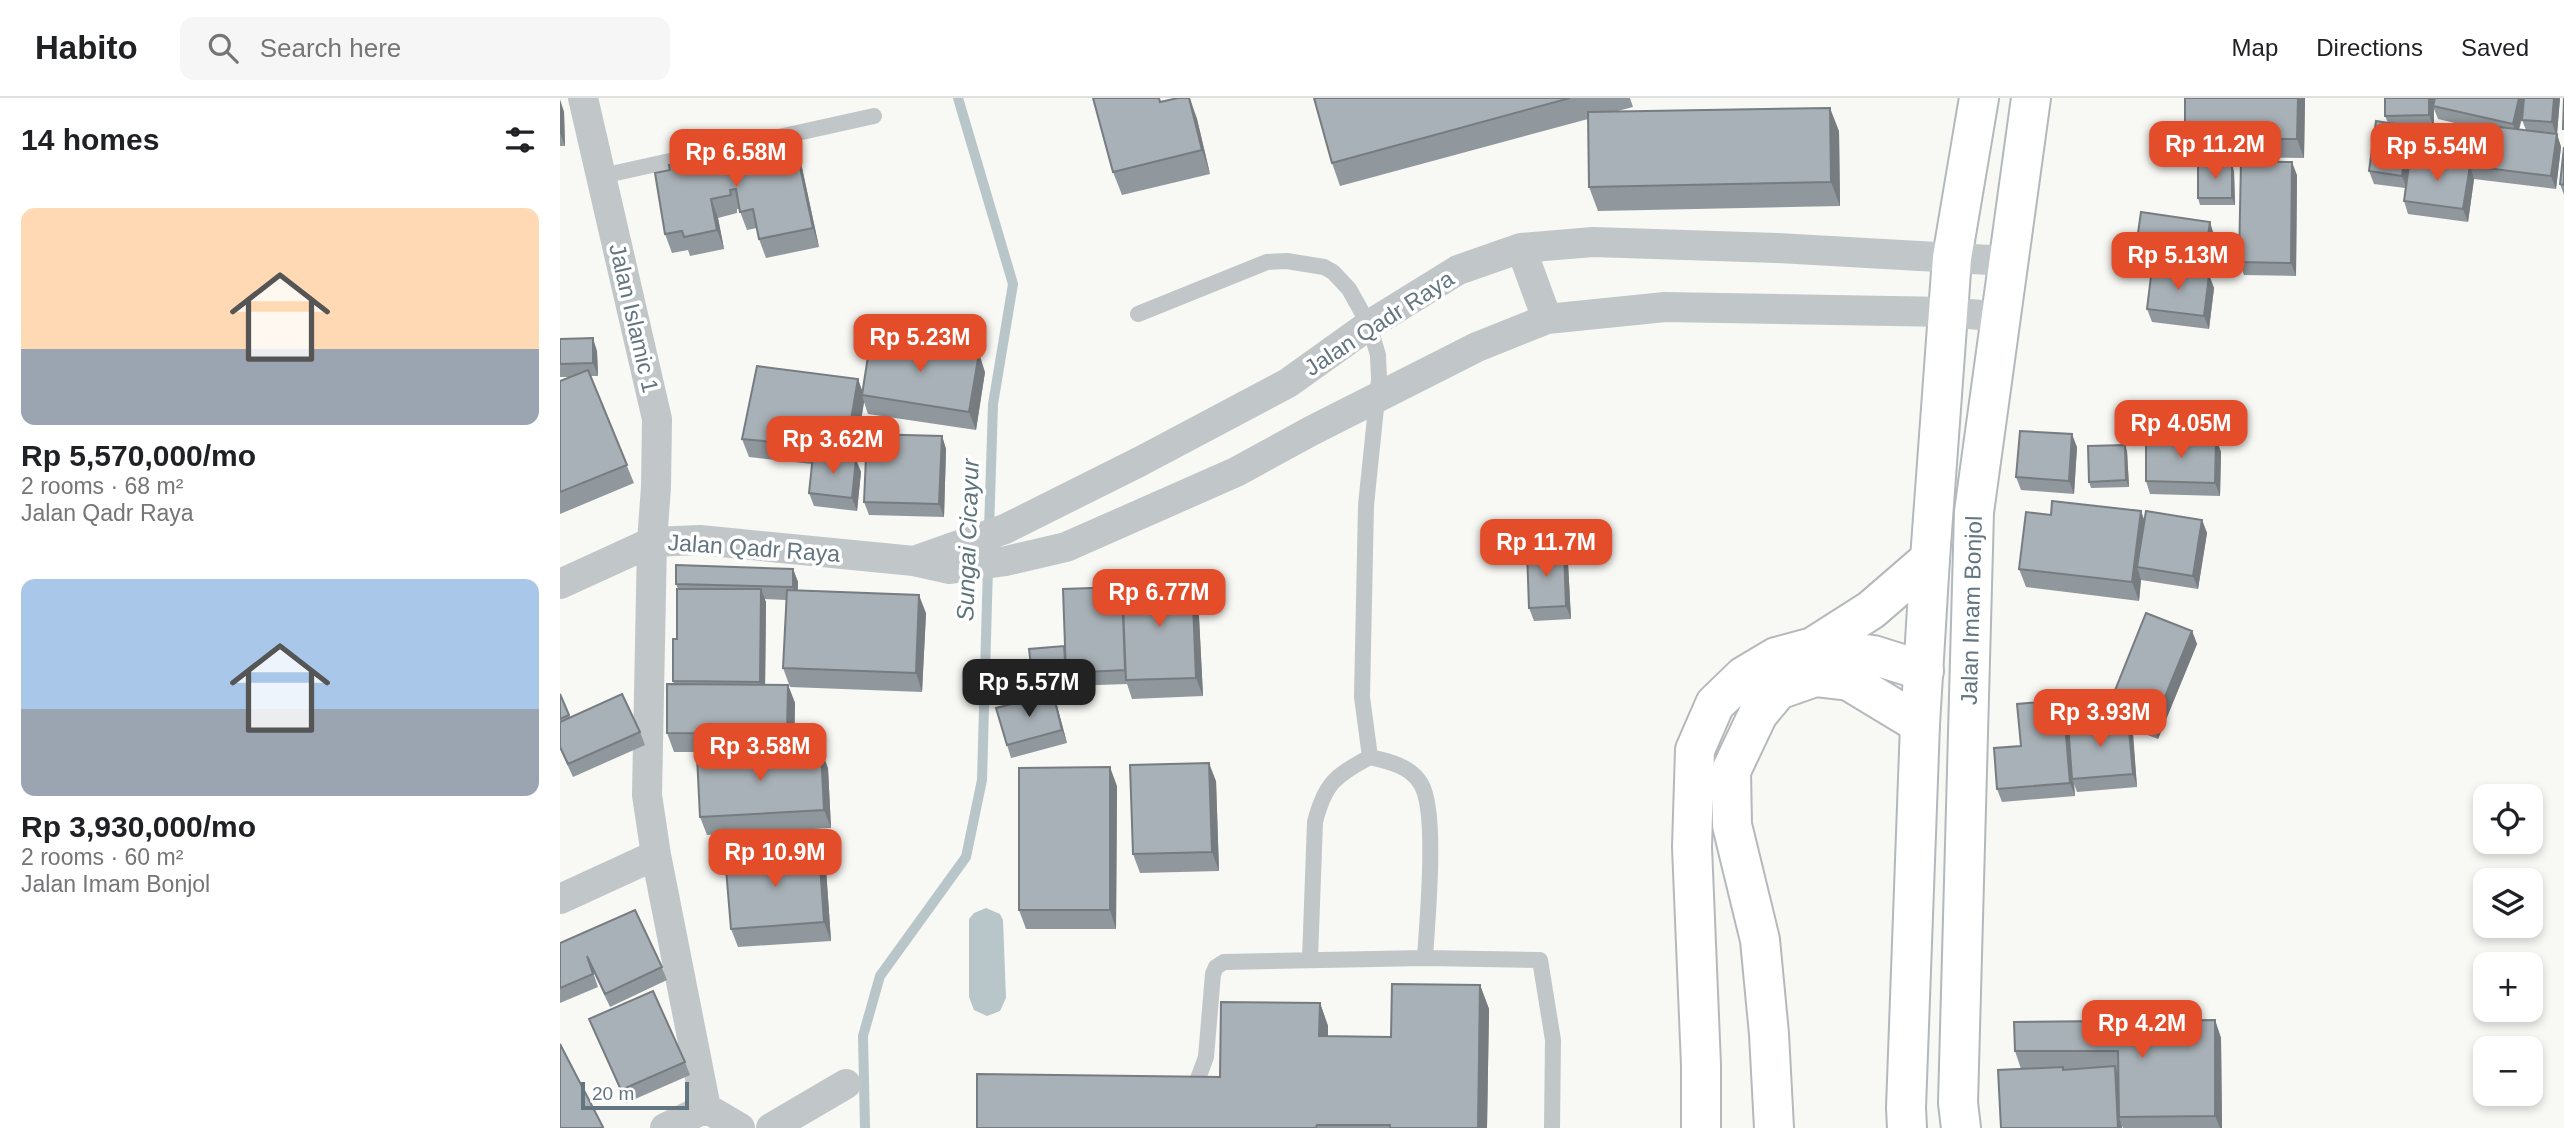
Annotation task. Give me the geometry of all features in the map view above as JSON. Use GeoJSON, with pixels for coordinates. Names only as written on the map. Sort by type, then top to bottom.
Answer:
{"type":"FeatureCollection","features":[{"type":"Feature","properties":{"kind":"main road","name":"Jalan Imam Bonjol"},"geometry":{"type":"LineString","coordinates":[[1908,1128],[1906,1108],[1920,724],[1930,559],[1952,258],[1979,98]]}},
{"type":"Feature","properties":{"kind":"main road","name":"Jalan Imam Bonjol"},"geometry":{"type":"LineString","coordinates":[[1961,1128],[1958,1103],[1974,512],[2031,98]]}},
{"type":"Feature","properties":{"kind":"main road"},"geometry":{"type":"LineString","coordinates":[[1701,1128],[1692,847],[1695,750],[1715,704],[1744,676],[1776,657],[1813,647],[1871,610],[1930,559]]}},
{"type":"Feature","properties":{"kind":"main road"},"geometry":{"type":"LineString","coordinates":[[1813,647],[1873,655],[1924,671]]}},
{"type":"Feature","properties":{"kind":"main road"},"geometry":{"type":"LineString","coordinates":[[1774,1128],[1760,940],[1732,825],[1731,771],[1758,714],[1778,690],[1815,677],[1849,681],[1920,724]]}},
{"type":"Feature","properties":{"kind":"street","name":"Jalan Islamic 1"},"geometry":{"type":"LineString","coordinates":[[583,98],[657,419],[647,795],[656,855],[706,1108]]}},
{"type":"Feature","properties":{"kind":"street","name":"Jalan Qadr Raya"},"geometry":{"type":"LineString","coordinates":[[950,559],[1288,383],[1370,325],[1458,270],[1521,248],[1593,242],[1777,248],[2008,261]]}},
{"type":"Feature","properties":{"kind":"street"},"geometry":{"type":"LineString","coordinates":[[1521,248],[1547,319]]}},
{"type":"Feature","properties":{"kind":"street","name":"Jalan Qadr Raya"},"geometry":{"type":"LineString","coordinates":[[560,584],[652,542],[701,540],[914,561],[1006,561],[1066,547],[1236,472],[1477,347],[1547,319],[1665,307],[1948,312],[2002,317]]}},
{"type":"Feature","properties":{"kind":"street"},"geometry":{"type":"LineString","coordinates":[[560,899],[656,855]]}},
{"type":"Feature","properties":{"kind":"street"},"geometry":{"type":"LineString","coordinates":[[771,1128],[846,1084]]}},
{"type":"Feature","properties":{"kind":"street"},"geometry":{"type":"LineString","coordinates":[[665,1128],[706,1108],[740,1128]]}},
{"type":"Feature","properties":{"kind":"lane"},"geometry":{"type":"LineString","coordinates":[[602,176],[874,116]]}},
{"type":"Feature","properties":{"kind":"lane"},"geometry":{"type":"LineString","coordinates":[[1139,313],[1267,262],[1287,261],[1324,267],[1333,272],[1349,289],[1370,325],[1378,355],[1379,379],[1366,505],[1362,697],[1370,757]]}},
{"type":"Feature","properties":{"kind":"lane"},"geometry":{"type":"LineString","coordinates":[[1310,959],[1315,822],[1320,802],[1329,785],[1341,773],[1370,757],[1392,762],[1413,774],[1423,786],[1429,814],[1430,846],[1425,958]]}},
{"type":"Feature","properties":{"kind":"lane"},"geometry":{"type":"LineString","coordinates":[[1166,1091],[1179,1091],[1196,1084],[1206,1058],[1213,974],[1216,967],[1224,962],[1425,958],[1540,960],[1553,1040],[1552,1128]]}},
{"type":"Feature","properties":{"kind":"shaded area"},"geometry":{"type":"Polygon","coordinates":[[[986,908],[1000,914],[1003,920],[1006,998],[1000,1011],[987,1016],[974,1010],[969,997],[969,919],[974,913],[986,908]]]}},
{"type":"Feature","properties":{"kind":"building"},"geometry":{"type":"Polygon","coordinates":[[[1093,98],[1159,98],[1160,102],[1189,98],[1202,150],[1113,172],[1093,98]]]}},
{"type":"Feature","properties":{"kind":"building"},"geometry":{"type":"Polygon","coordinates":[[[1314,98],[1570,98],[1332,163],[1314,98]]]}},
{"type":"Feature","properties":{"kind":"building"},"geometry":{"type":"Polygon","coordinates":[[[2185,98],[2298,98],[2297,139],[2185,139],[2185,98]]]}},
{"type":"Feature","properties":{"kind":"building"},"geometry":{"type":"Polygon","coordinates":[[[2385,98],[2429,98],[2429,115],[2385,116],[2385,98]]]}},
{"type":"Feature","properties":{"kind":"building"},"geometry":{"type":"Polygon","coordinates":[[[2435,98],[2519,98],[2513,124],[2433,106],[2435,98]]]}},
{"type":"Feature","properties":{"kind":"building"},"geometry":{"type":"Polygon","coordinates":[[[2524,98],[2554,98],[2552,122],[2522,120],[2524,98]]]}},
{"type":"Feature","properties":{"kind":"building"},"geometry":{"type":"Polygon","coordinates":[[[1830,108],[1831,182],[1589,187],[1588,112],[1830,108]]]}},
{"type":"Feature","properties":{"kind":"building"},"geometry":{"type":"Polygon","coordinates":[[[2376,121],[2409,126],[2402,176],[2369,171],[2376,121]]]}},
{"type":"Feature","properties":{"kind":"building"},"geometry":{"type":"Polygon","coordinates":[[[2475,124],[2557,134],[2551,176],[2470,166],[2475,124]]]}},
{"type":"Feature","properties":{"kind":"building"},"geometry":{"type":"Polygon","coordinates":[[[781,134],[785,147],[795,144],[813,228],[759,239],[753,209],[740,212],[736,189],[730,190],[731,195],[711,199],[717,230],[684,237],[682,231],[665,234],[655,173],[670,170],[669,165],[682,163],[680,154],[710,146],[714,161],[723,160],[724,165],[742,160],[740,147],[781,134]]]}},
{"type":"Feature","properties":{"kind":"building"},"geometry":{"type":"Polygon","coordinates":[[[2564,147],[2564,185],[2560,184],[2564,147]]]}},
{"type":"Feature","properties":{"kind":"building"},"geometry":{"type":"Polygon","coordinates":[[[2410,158],[2470,166],[2463,209],[2404,201],[2410,158]]]}},
{"type":"Feature","properties":{"kind":"building"},"geometry":{"type":"Polygon","coordinates":[[[2241,161],[2292,162],[2291,263],[2239,262],[2241,161]]]}},
{"type":"Feature","properties":{"kind":"building"},"geometry":{"type":"Polygon","coordinates":[[[2198,164],[2232,164],[2232,198],[2198,198],[2198,164]]]}},
{"type":"Feature","properties":{"kind":"building"},"geometry":{"type":"Polygon","coordinates":[[[2141,212],[2210,222],[2204,264],[2135,254],[2141,212]]]}},
{"type":"Feature","properties":{"kind":"building"},"geometry":{"type":"Polygon","coordinates":[[[2152,268],[2209,275],[2204,316],[2147,309],[2152,268]]]}},
{"type":"Feature","properties":{"kind":"building"},"geometry":{"type":"Polygon","coordinates":[[[871,337],[979,353],[969,412],[862,395],[871,337]]]}},
{"type":"Feature","properties":{"kind":"building"},"geometry":{"type":"Polygon","coordinates":[[[593,338],[593,363],[560,364],[560,339],[593,338]]]}},
{"type":"Feature","properties":{"kind":"building"},"geometry":{"type":"Polygon","coordinates":[[[757,366],[858,379],[846,449],[742,439],[757,366]]]}},
{"type":"Feature","properties":{"kind":"building"},"geometry":{"type":"Polygon","coordinates":[[[588,370],[627,465],[560,492],[560,381],[588,370]]]}},
{"type":"Feature","properties":{"kind":"building"},"geometry":{"type":"Polygon","coordinates":[[[2020,431],[2072,434],[2069,481],[2016,477],[2020,431]]]}},
{"type":"Feature","properties":{"kind":"building"},"geometry":{"type":"Polygon","coordinates":[[[867,434],[942,436],[939,504],[864,502],[867,434]]]}},
{"type":"Feature","properties":{"kind":"building"},"geometry":{"type":"Polygon","coordinates":[[[2146,438],[2216,439],[2215,483],[2146,481],[2146,438]]]}},
{"type":"Feature","properties":{"kind":"building"},"geometry":{"type":"Polygon","coordinates":[[[2125,445],[2126,480],[2089,482],[2088,446],[2125,445]]]}},
{"type":"Feature","properties":{"kind":"building"},"geometry":{"type":"Polygon","coordinates":[[[813,455],[856,459],[852,498],[809,493],[813,455]]]}},
{"type":"Feature","properties":{"kind":"building"},"geometry":{"type":"Polygon","coordinates":[[[2052,501],[2141,511],[2132,582],[2019,569],[2026,512],[2051,515],[2052,501]]]}},
{"type":"Feature","properties":{"kind":"building"},"geometry":{"type":"Polygon","coordinates":[[[2146,511],[2202,520],[2193,576],[2137,567],[2146,511]]]}},
{"type":"Feature","properties":{"kind":"building"},"geometry":{"type":"Polygon","coordinates":[[[1564,550],[1566,606],[1529,608],[1527,551],[1564,550]]]}},
{"type":"Feature","properties":{"kind":"building"},"geometry":{"type":"Polygon","coordinates":[[[676,565],[793,569],[793,587],[676,584],[676,565]]]}},
{"type":"Feature","properties":{"kind":"building"},"geometry":{"type":"Polygon","coordinates":[[[1192,578],[1196,678],[1126,680],[1122,581],[1192,578]]]}},
{"type":"Feature","properties":{"kind":"building"},"geometry":{"type":"Polygon","coordinates":[[[1122,587],[1125,670],[1066,673],[1063,589],[1122,587]]]}},
{"type":"Feature","properties":{"kind":"building"},"geometry":{"type":"Polygon","coordinates":[[[677,589],[761,589],[760,682],[673,681],[673,639],[677,639],[677,589]]]}},
{"type":"Feature","properties":{"kind":"building"},"geometry":{"type":"Polygon","coordinates":[[[787,590],[919,595],[916,673],[783,668],[787,590]]]}},
{"type":"Feature","properties":{"kind":"building"},"geometry":{"type":"Polygon","coordinates":[[[2146,613],[2192,631],[2153,726],[2108,708],[2146,613]]]}},
{"type":"Feature","properties":{"kind":"building"},"geometry":{"type":"Polygon","coordinates":[[[1064,646],[1068,679],[1033,682],[1029,649],[1064,646]]]}},
{"type":"Feature","properties":{"kind":"building"},"geometry":{"type":"Polygon","coordinates":[[[667,684],[788,685],[787,734],[667,733],[667,684]]]}},
{"type":"Feature","properties":{"kind":"building"},"geometry":{"type":"Polygon","coordinates":[[[1053,693],[1062,730],[1007,745],[996,708],[1053,693]]]}},
{"type":"Feature","properties":{"kind":"building"},"geometry":{"type":"Polygon","coordinates":[[[560,694],[569,715],[560,719],[560,694]]]}},
{"type":"Feature","properties":{"kind":"building"},"geometry":{"type":"Polygon","coordinates":[[[622,694],[640,732],[568,764],[560,747],[560,722],[622,694]]]}},
{"type":"Feature","properties":{"kind":"building"},"geometry":{"type":"Polygon","coordinates":[[[2063,700],[2070,783],[1997,789],[1994,748],[2021,746],[2017,704],[2063,700]]]}},
{"type":"Feature","properties":{"kind":"building"},"geometry":{"type":"Polygon","coordinates":[[[2128,719],[2133,774],[2072,779],[2068,723],[2128,719]]]}},
{"type":"Feature","properties":{"kind":"building"},"geometry":{"type":"Polygon","coordinates":[[[821,749],[824,810],[700,817],[697,756],[821,749]]]}},
{"type":"Feature","properties":{"kind":"building"},"geometry":{"type":"Polygon","coordinates":[[[1209,763],[1212,852],[1133,854],[1130,765],[1209,763]]]}},
{"type":"Feature","properties":{"kind":"building"},"geometry":{"type":"Polygon","coordinates":[[[1110,767],[1110,910],[1019,910],[1019,768],[1110,767]]]}},
{"type":"Feature","properties":{"kind":"building"},"geometry":{"type":"Polygon","coordinates":[[[819,850],[824,922],[731,929],[725,857],[819,850]]]}},
{"type":"Feature","properties":{"kind":"building"},"geometry":{"type":"Polygon","coordinates":[[[635,910],[662,967],[605,994],[587,956],[593,974],[560,988],[560,943],[635,910]]]}},
{"type":"Feature","properties":{"kind":"building"},"geometry":{"type":"Polygon","coordinates":[[[1392,984],[1480,985],[1478,1128],[1317,1125],[1316,1128],[977,1128],[977,1074],[1220,1077],[1221,1002],[1320,1003],[1319,1036],[1391,1037],[1392,984]]]}},
{"type":"Feature","properties":{"kind":"building"},"geometry":{"type":"Polygon","coordinates":[[[653,991],[685,1062],[621,1090],[589,1019],[653,991]]]}},
{"type":"Feature","properties":{"kind":"building"},"geometry":{"type":"Polygon","coordinates":[[[2215,1020],[2215,1116],[2119,1117],[2118,1051],[2015,1051],[2014,1022],[2215,1020]]]}},
{"type":"Feature","properties":{"kind":"building"},"geometry":{"type":"Polygon","coordinates":[[[560,1044],[603,1127],[560,1128],[560,1044]]]}},
{"type":"Feature","properties":{"kind":"building"},"geometry":{"type":"Polygon","coordinates":[[[2115,1066],[2118,1128],[2001,1128],[1998,1070],[2063,1067],[2063,1070],[2115,1066]]]}},
{"type":"Feature","properties":{"kind":"waterway","name":"Sungai Cicayur"},"geometry":{"type":"LineString","coordinates":[[958,98],[1013,284],[993,404],[989,530]]}},
{"type":"Feature","properties":{"kind":"waterway","name":"Sungai Cicayur"},"geometry":{"type":"LineString","coordinates":[[865,1128],[863,1036],[880,976],[966,857],[982,780],[988,567]]}}]}
